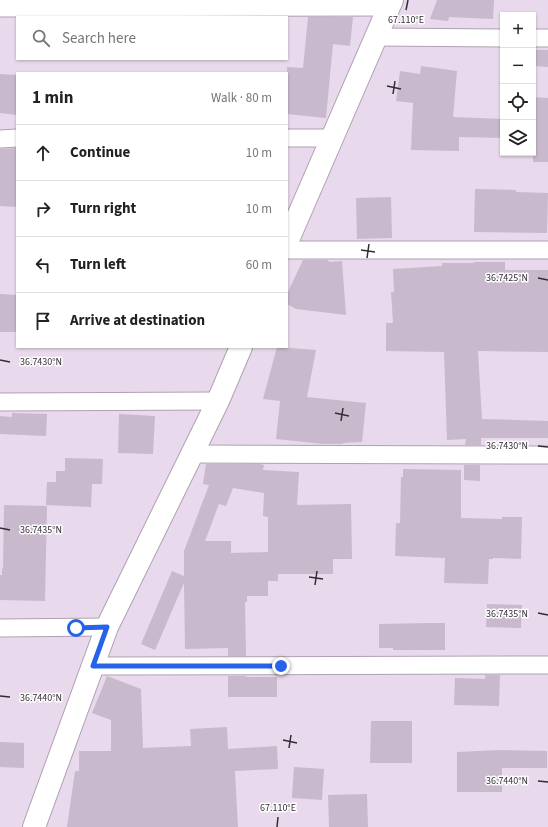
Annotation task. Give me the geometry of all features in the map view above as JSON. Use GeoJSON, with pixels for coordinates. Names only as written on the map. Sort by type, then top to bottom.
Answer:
{"type":"FeatureCollection","features":[{"type":"Feature","properties":{"kind":"street"},"geometry":{"type":"LineString","coordinates":[[0,8],[391,4],[288,240]]}},
{"type":"Feature","properties":{"kind":"street"},"geometry":{"type":"LineString","coordinates":[[376,37],[500,38]]}},
{"type":"Feature","properties":{"kind":"street"},"geometry":{"type":"LineString","coordinates":[[536,38],[548,38]]}},
{"type":"Feature","properties":{"kind":"street"},"geometry":{"type":"LineString","coordinates":[[0,138],[16,138]]}},
{"type":"Feature","properties":{"kind":"street"},"geometry":{"type":"LineString","coordinates":[[288,138],[333,138]]}},
{"type":"Feature","properties":{"kind":"street"},"geometry":{"type":"LineString","coordinates":[[288,250],[548,250]]}},
{"type":"Feature","properties":{"kind":"street"},"geometry":{"type":"LineString","coordinates":[[34,827],[107,627],[218,401],[241,348]]}},
{"type":"Feature","properties":{"kind":"street"},"geometry":{"type":"LineString","coordinates":[[0,402],[218,401]]}},
{"type":"Feature","properties":{"kind":"street"},"geometry":{"type":"LineString","coordinates":[[192,454],[548,455]]}},
{"type":"Feature","properties":{"kind":"street"},"geometry":{"type":"LineString","coordinates":[[0,628],[107,627]]}},
{"type":"Feature","properties":{"kind":"street"},"geometry":{"type":"LineString","coordinates":[[93,666],[548,665]]}},
{"type":"Feature","properties":{"kind":"building"},"geometry":{"type":"Polygon","coordinates":[[[437,0],[494,0],[493,19],[449,17],[448,21],[430,19],[437,0]]]}},
{"type":"Feature","properties":{"kind":"building"},"geometry":{"type":"Polygon","coordinates":[[[308,17],[353,17],[350,46],[333,44],[326,118],[288,114],[287,67],[303,68],[308,17]]]}},
{"type":"Feature","properties":{"kind":"building"},"geometry":{"type":"Polygon","coordinates":[[[536,50],[548,50],[548,67],[536,66],[536,50]]]}},
{"type":"Feature","properties":{"kind":"building"},"geometry":{"type":"Polygon","coordinates":[[[421,66],[457,71],[453,117],[500,119],[500,138],[459,137],[459,151],[411,150],[413,103],[396,101],[400,71],[420,74],[421,66]]]}},
{"type":"Feature","properties":{"kind":"building"},"geometry":{"type":"Polygon","coordinates":[[[0,74],[16,75],[16,115],[0,113],[0,74]]]}},
{"type":"Feature","properties":{"kind":"building"},"geometry":{"type":"Polygon","coordinates":[[[536,97],[548,98],[548,162],[533,162],[533,156],[536,156],[536,97]]]}},
{"type":"Feature","properties":{"kind":"building"},"geometry":{"type":"Polygon","coordinates":[[[16,148],[16,207],[0,206],[0,149],[16,148]]]}},
{"type":"Feature","properties":{"kind":"building"},"geometry":{"type":"Polygon","coordinates":[[[475,189],[516,190],[516,192],[548,193],[547,233],[474,232],[475,189]]]}},
{"type":"Feature","properties":{"kind":"building"},"geometry":{"type":"Polygon","coordinates":[[[391,197],[392,238],[357,239],[356,198],[391,197]]]}},
{"type":"Feature","properties":{"kind":"building"},"geometry":{"type":"Polygon","coordinates":[[[303,260],[327,260],[330,262],[342,261],[346,315],[296,309],[288,305],[288,292],[303,260]]]}},
{"type":"Feature","properties":{"kind":"building"},"geometry":{"type":"Polygon","coordinates":[[[505,262],[505,270],[548,270],[548,352],[478,351],[482,419],[548,421],[548,438],[481,438],[481,445],[465,445],[466,439],[447,440],[444,352],[386,351],[386,323],[393,323],[391,292],[394,292],[393,269],[442,266],[442,263],[505,262]]]}},
{"type":"Feature","properties":{"kind":"building"},"geometry":{"type":"Polygon","coordinates":[[[0,294],[16,295],[16,332],[0,332],[0,294]]]}},
{"type":"Feature","properties":{"kind":"building"},"geometry":{"type":"Polygon","coordinates":[[[277,348],[316,350],[307,397],[366,403],[362,442],[323,444],[276,439],[280,401],[263,399],[277,348]]]}},
{"type":"Feature","properties":{"kind":"building"},"geometry":{"type":"Polygon","coordinates":[[[12,413],[47,414],[46,436],[0,434],[0,416],[12,417],[12,413]]]}},
{"type":"Feature","properties":{"kind":"building"},"geometry":{"type":"Polygon","coordinates":[[[119,414],[155,416],[153,454],[118,453],[119,414]]]}},
{"type":"Feature","properties":{"kind":"building"},"geometry":{"type":"Polygon","coordinates":[[[65,458],[103,459],[102,484],[92,484],[91,507],[46,505],[47,482],[56,482],[56,471],[65,471],[65,458]]]}},
{"type":"Feature","properties":{"kind":"building"},"geometry":{"type":"Polygon","coordinates":[[[206,464],[260,464],[264,465],[263,470],[299,472],[297,505],[351,504],[352,559],[333,559],[333,574],[278,574],[278,581],[268,581],[268,596],[247,596],[247,602],[245,602],[246,656],[228,656],[228,648],[185,649],[184,583],[155,650],[141,644],[172,571],[184,576],[184,551],[209,485],[203,484],[206,464]],[[233,488],[226,506],[219,504],[205,541],[231,541],[231,553],[268,552],[268,517],[263,516],[264,493],[233,488]]]}},
{"type":"Feature","properties":{"kind":"building"},"geometry":{"type":"Polygon","coordinates":[[[464,465],[480,465],[480,481],[464,480],[464,465]]]}},
{"type":"Feature","properties":{"kind":"building"},"geometry":{"type":"Polygon","coordinates":[[[403,469],[461,470],[461,518],[502,519],[502,517],[522,517],[521,559],[489,559],[488,584],[444,583],[445,558],[395,556],[396,523],[400,523],[401,477],[403,477],[403,469]]]}},
{"type":"Feature","properties":{"kind":"building"},"geometry":{"type":"Polygon","coordinates":[[[4,505],[47,506],[45,601],[0,600],[0,575],[2,575],[2,568],[3,569],[4,505]]]}},
{"type":"Feature","properties":{"kind":"building"},"geometry":{"type":"Polygon","coordinates":[[[487,604],[522,605],[521,628],[486,627],[487,604]]]}},
{"type":"Feature","properties":{"kind":"building"},"geometry":{"type":"Polygon","coordinates":[[[445,623],[445,650],[393,650],[393,648],[379,648],[379,624],[445,623]]]}},
{"type":"Feature","properties":{"kind":"building"},"geometry":{"type":"Polygon","coordinates":[[[485,675],[500,675],[499,706],[454,705],[455,678],[485,679],[485,675]]]}},
{"type":"Feature","properties":{"kind":"building"},"geometry":{"type":"Polygon","coordinates":[[[107,676],[141,689],[143,748],[191,746],[190,729],[227,727],[228,749],[277,746],[278,769],[235,771],[238,827],[67,827],[75,771],[79,771],[79,751],[111,751],[111,720],[92,713],[107,676]]]}},
{"type":"Feature","properties":{"kind":"building"},"geometry":{"type":"Polygon","coordinates":[[[228,676],[277,677],[277,697],[228,697],[228,676]]]}},
{"type":"Feature","properties":{"kind":"building"},"geometry":{"type":"Polygon","coordinates":[[[371,721],[412,721],[412,763],[370,763],[371,721]]]}},
{"type":"Feature","properties":{"kind":"building"},"geometry":{"type":"Polygon","coordinates":[[[0,742],[24,743],[24,768],[0,767],[0,742]]]}},
{"type":"Feature","properties":{"kind":"building"},"geometry":{"type":"Polygon","coordinates":[[[500,750],[547,751],[547,768],[502,768],[502,792],[457,792],[457,752],[500,750]]]}},
{"type":"Feature","properties":{"kind":"building"},"geometry":{"type":"Polygon","coordinates":[[[294,767],[324,769],[322,800],[292,798],[294,767]]]}},
{"type":"Feature","properties":{"kind":"building"},"geometry":{"type":"Polygon","coordinates":[[[367,794],[368,827],[329,827],[328,795],[367,794]]]}},
{"type":"Feature","properties":{"kind":"route"},"geometry":{"type":"LineString","coordinates":[[76,628],[107,627],[93,666],[281,666]]}}]}
